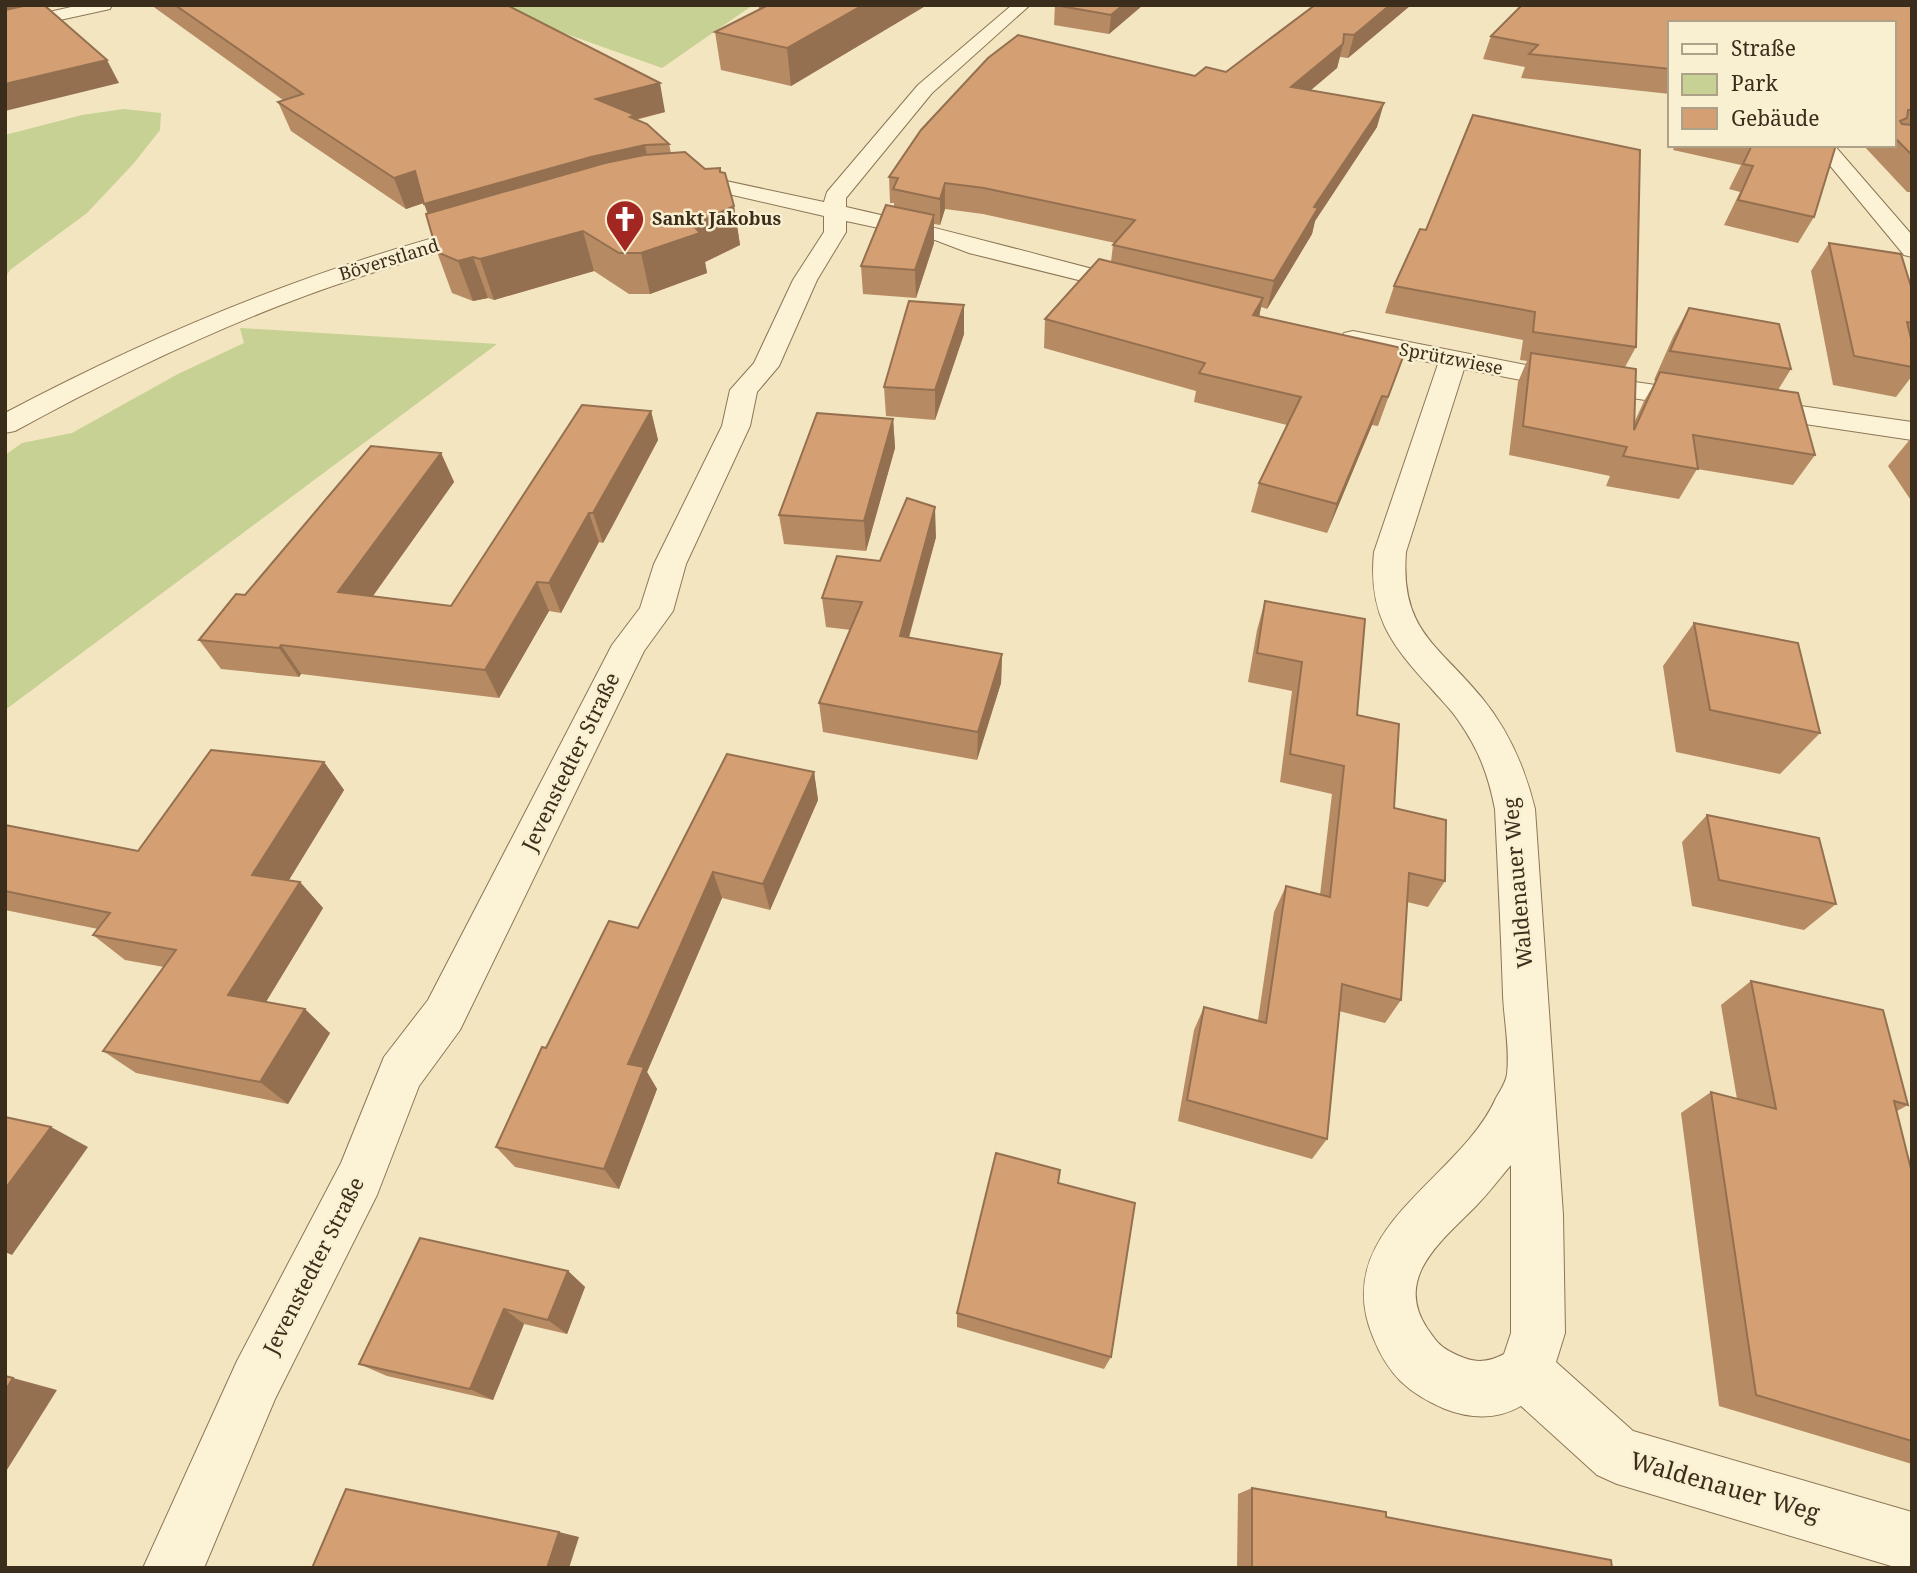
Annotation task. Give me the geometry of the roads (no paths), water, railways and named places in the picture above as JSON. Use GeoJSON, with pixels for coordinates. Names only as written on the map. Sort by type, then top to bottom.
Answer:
{"type":"FeatureCollection","features":[{"type":"Feature","properties":{"kind":"street"},"geometry":{"type":"LineString","coordinates":[[5,26],[104,5]]}},
{"type":"Feature","properties":{"kind":"street","name":"Jevenstedter Straße"},"geometry":{"type":"LineString","coordinates":[[173,1568],[256,1380],[360,1178],[400,1073],[444,1015],[629,645],[656,611],[670,564],[736,426],[744,390],[766,366],[805,280],[835,232],[835,197],[925,89],[1022,5]]}},
{"type":"Feature","properties":{"kind":"street"},"geometry":{"type":"LineString","coordinates":[[1825,147],[1912,250]]}},
{"type":"Feature","properties":{"kind":"street"},"geometry":{"type":"LineString","coordinates":[[658,183],[698,181],[835,210],[1163,294]]}},
{"type":"Feature","properties":{"kind":"street","name":"Böverstland"},"geometry":{"type":"LineString","coordinates":[[5,425],[167,344],[240,313],[359,268],[511,223]]}},
{"type":"Feature","properties":{"kind":"street","name":"Sprützwiese"},"geometry":{"type":"LineString","coordinates":[[1332,334],[1552,378],[1912,432]]}},
{"type":"Feature","properties":{"kind":"street","name":"Waldenauer Weg"},"geometry":{"type":"LineString","coordinates":[[1453,360],[1390,552],[1388,576],[1392,605],[1406,634],[1420,654],[1470,708],[1506,770],[1515,809],[1538,1215],[1538,1333],[1525,1372],[1495,1390],[1457,1386],[1420,1365],[1396,1329],[1389,1293],[1396,1261],[1410,1237],[1468,1179],[1505,1134],[1530,1076]]}},
{"type":"Feature","properties":{"kind":"street","name":"Waldenauer Weg"},"geometry":{"type":"LineString","coordinates":[[1525,1372],[1617,1455],[1912,1542]]}},
{"type":"Feature","properties":{"kind":"place","name":"Sankt Jakobus"},"geometry":{"type":"Point","coordinates":[625,253]}}]}
